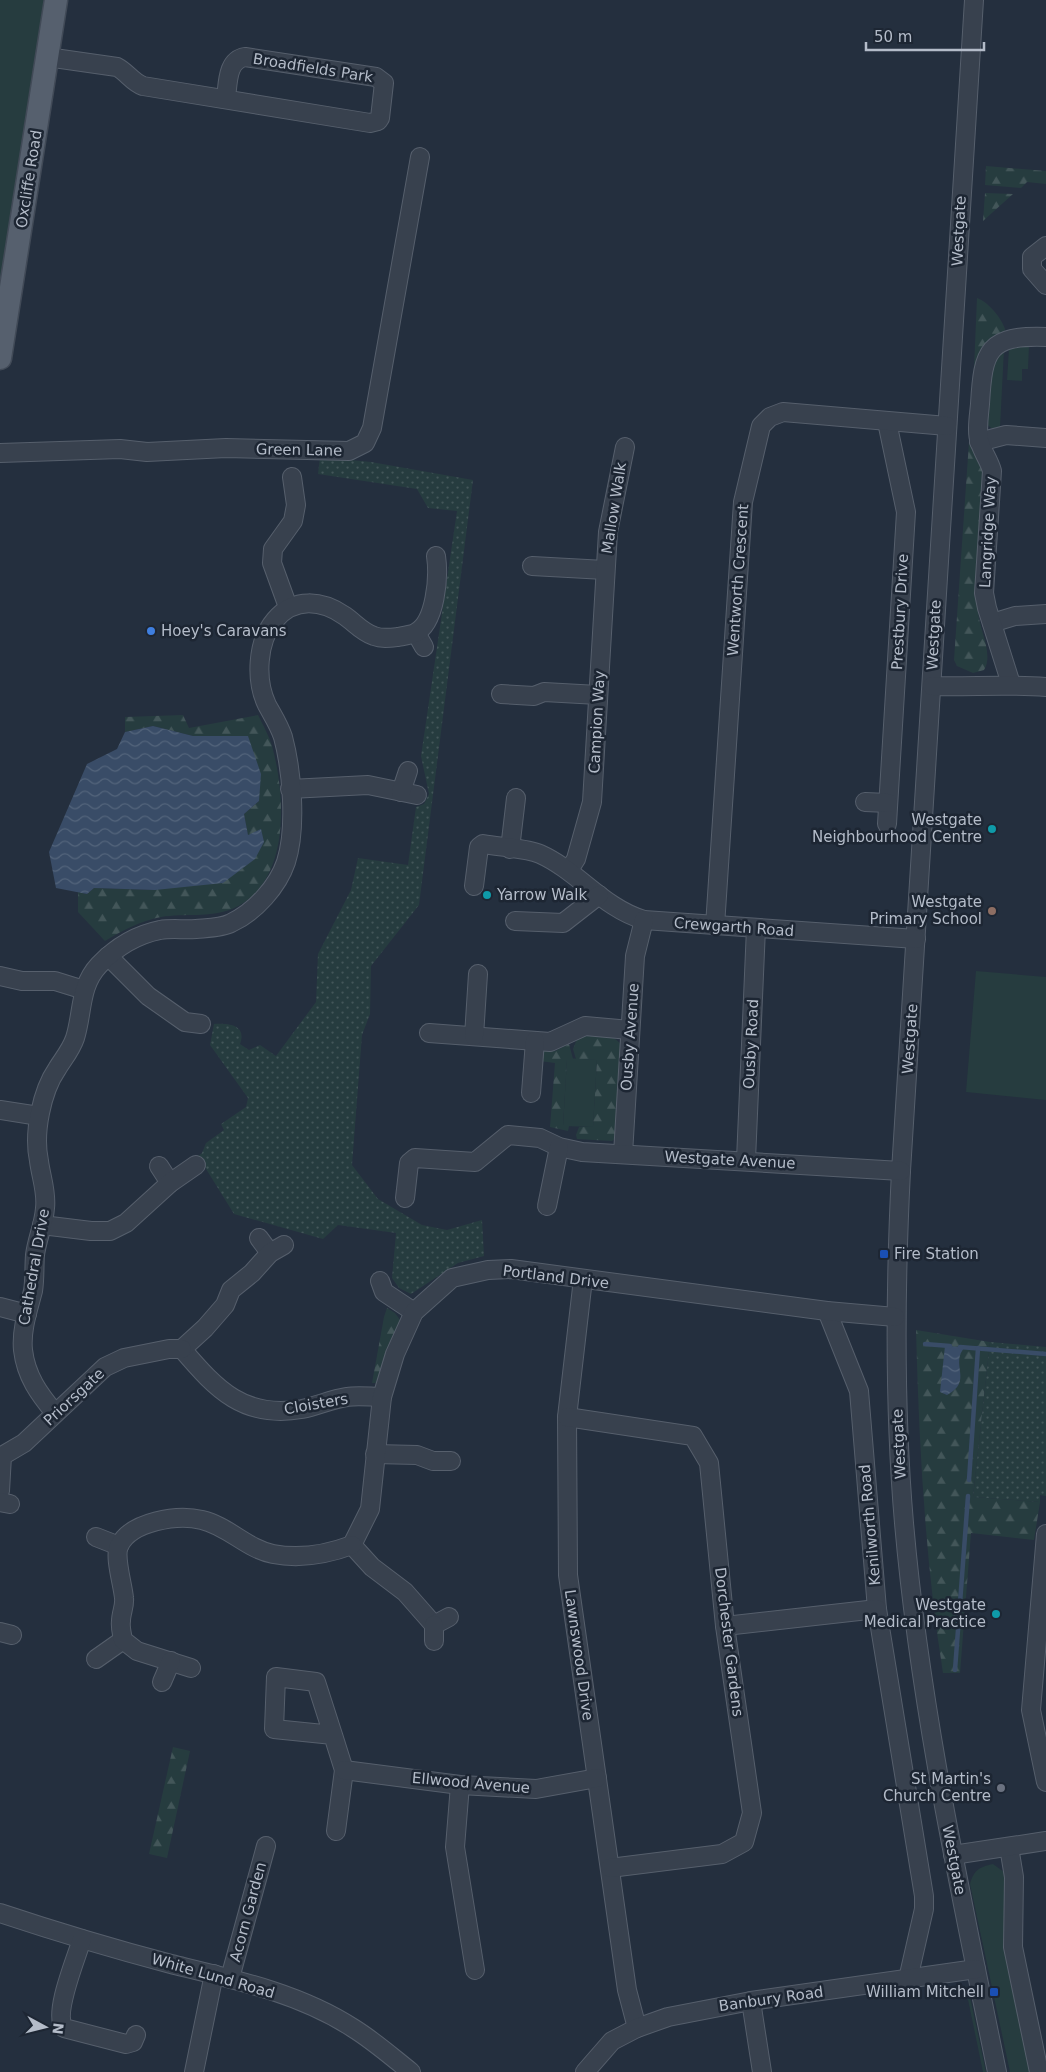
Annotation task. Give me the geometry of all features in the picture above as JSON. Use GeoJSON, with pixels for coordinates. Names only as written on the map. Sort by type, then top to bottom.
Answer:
{"type":"FeatureCollection","features":[{"type":"Feature","properties":{"kind":"main road","name":"Oxcliffe Road"},"geometry":{"type":"LineString","coordinates":[[0,358],[56,0]]}},
{"type":"Feature","properties":{"kind":"street","name":"Westgate"},"geometry":{"type":"LineString","coordinates":[[974,0],[901,1171],[895,1317],[898,1444],[904,1524],[931,1735],[997,2072]]}},
{"type":"Feature","properties":{"kind":"street","name":"Broadfields Park"},"geometry":{"type":"LineString","coordinates":[[47,57],[117,67],[135,83],[143,86],[226,98],[370,123],[378,121],[380,118],[385,89],[381,79],[376,77],[245,57],[239,58],[231,66],[226,98]]}},
{"type":"Feature","properties":{"kind":"street","name":"Green Lane"},"geometry":{"type":"LineString","coordinates":[[0,453],[120,450],[147,452],[262,448],[338,452],[358,448],[365,442],[372,428],[420,157]]}},
{"type":"Feature","properties":{"kind":"street"},"geometry":{"type":"LineString","coordinates":[[1046,246],[1032,257],[1032,269],[1046,285]]}},
{"type":"Feature","properties":{"kind":"street","name":"Langridge Way"},"geometry":{"type":"LineString","coordinates":[[1011,684],[984,593],[992,470],[979,442],[981,382],[989,354],[996,345],[1007,339],[1022,336],[1046,337]]}},
{"type":"Feature","properties":{"kind":"street","name":"Wentworth Crescent"},"geometry":{"type":"LineString","coordinates":[[715,926],[743,502],[761,426],[770,417],[783,412],[947,426]]}},
{"type":"Feature","properties":{"kind":"street","name":"Prestbury Drive"},"geometry":{"type":"LineString","coordinates":[[887,422],[906,512],[887,824]]}},
{"type":"Feature","properties":{"kind":"street"},"geometry":{"type":"LineString","coordinates":[[979,442],[1006,435],[1046,438]]}},
{"type":"Feature","properties":{"kind":"street","name":"Mallow Walk"},"geometry":{"type":"LineString","coordinates":[[605,570],[608,532],[625,447]]}},
{"type":"Feature","properties":{"kind":"street"},"geometry":{"type":"LineString","coordinates":[[293,474],[296,506],[294,521],[273,549],[272,563],[288,607],[300,603],[333,609],[371,636],[420,640],[424,626],[432,612],[438,570],[435,556]]}},
{"type":"Feature","properties":{"kind":"street"},"geometry":{"type":"LineString","coordinates":[[532,566],[605,570]]}},
{"type":"Feature","properties":{"kind":"street","name":"Campion Way"},"geometry":{"type":"LineString","coordinates":[[568,870],[576,859],[592,802],[605,570]]}},
{"type":"Feature","properties":{"kind":"street","name":"Cathedral Drive"},"geometry":{"type":"LineString","coordinates":[[55,1413],[36,1389],[27,1368],[23,1341],[34,1287],[35,1255],[42,1225],[46,1191],[38,1159],[39,1116],[46,1092],[75,1036],[84,990],[94,971],[108,956],[136,937],[162,929],[196,929],[230,924],[254,908],[273,888],[286,864],[292,834],[290,789],[283,739],[277,721],[266,703],[260,676],[261,651],[265,636],[274,621],[288,607]]}},
{"type":"Feature","properties":{"kind":"street"},"geometry":{"type":"LineString","coordinates":[[992,623],[1015,616],[1046,614]]}},
{"type":"Feature","properties":{"kind":"street"},"geometry":{"type":"LineString","coordinates":[[932,686],[1011,684],[1046,686]]}},
{"type":"Feature","properties":{"kind":"street"},"geometry":{"type":"LineString","coordinates":[[501,694],[534,696],[544,692],[598,695]]}},
{"type":"Feature","properties":{"kind":"street"},"geometry":{"type":"LineString","coordinates":[[290,789],[368,785],[409,794],[408,771]]}},
{"type":"Feature","properties":{"kind":"street"},"geometry":{"type":"LineString","coordinates":[[510,849],[516,798]]}},
{"type":"Feature","properties":{"kind":"street"},"geometry":{"type":"LineString","coordinates":[[865,802],[888,803]]}},
{"type":"Feature","properties":{"kind":"street","name":"Crewgarth Road"},"geometry":{"type":"LineString","coordinates":[[474,886],[479,847],[482,844],[540,854],[568,870],[617,909],[644,920],[916,939]]}},
{"type":"Feature","properties":{"kind":"street"},"geometry":{"type":"LineString","coordinates":[[515,921],[563,923],[599,895]]}},
{"type":"Feature","properties":{"kind":"street","name":"Ousby Avenue"},"geometry":{"type":"LineString","coordinates":[[623,1154],[636,956],[644,920]]}},
{"type":"Feature","properties":{"kind":"street","name":"Ousby Road"},"geometry":{"type":"LineString","coordinates":[[746,1160],[756,928]]}},
{"type":"Feature","properties":{"kind":"street"},"geometry":{"type":"LineString","coordinates":[[108,956],[148,996],[186,1022],[201,1024]]}},
{"type":"Feature","properties":{"kind":"street"},"geometry":{"type":"LineString","coordinates":[[474,1036],[478,974]]}},
{"type":"Feature","properties":{"kind":"street"},"geometry":{"type":"LineString","coordinates":[[0,976],[22,981],[55,981],[84,990]]}},
{"type":"Feature","properties":{"kind":"street"},"geometry":{"type":"LineString","coordinates":[[429,1034],[550,1042],[585,1026],[630,1030]]}},
{"type":"Feature","properties":{"kind":"street"},"geometry":{"type":"LineString","coordinates":[[531,1093],[535,1041]]}},
{"type":"Feature","properties":{"kind":"street"},"geometry":{"type":"LineString","coordinates":[[0,1110],[39,1116]]}},
{"type":"Feature","properties":{"kind":"street","name":"Westgate Avenue"},"geometry":{"type":"LineString","coordinates":[[405,1198],[409,1163],[415,1158],[475,1162],[508,1135],[540,1138],[559,1146],[582,1152],[746,1160],[901,1171]]}},
{"type":"Feature","properties":{"kind":"street"},"geometry":{"type":"LineString","coordinates":[[547,1206],[559,1146]]}},
{"type":"Feature","properties":{"kind":"street"},"geometry":{"type":"LineString","coordinates":[[42,1225],[91,1231],[110,1231],[126,1223],[170,1183],[196,1165]]}},
{"type":"Feature","properties":{"kind":"street"},"geometry":{"type":"LineString","coordinates":[[159,1166],[170,1183]]}},
{"type":"Feature","properties":{"kind":"street"},"geometry":{"type":"LineString","coordinates":[[182,1349],[205,1328],[224,1305],[231,1290],[277,1249],[259,1238]]}},
{"type":"Feature","properties":{"kind":"street","name":"Portland Drive"},"geometry":{"type":"LineString","coordinates":[[352,1546],[370,1509],[382,1397],[396,1354],[414,1312],[452,1278],[488,1270],[512,1269],[827,1311],[895,1317]]}},
{"type":"Feature","properties":{"kind":"street","name":"Lawnswood Drive"},"geometry":{"type":"LineString","coordinates":[[583,1279],[566,1417],[568,1575],[627,1990],[637,2028]]}},
{"type":"Feature","properties":{"kind":"street"},"geometry":{"type":"LineString","coordinates":[[380,1289],[414,1312]]}},
{"type":"Feature","properties":{"kind":"street"},"geometry":{"type":"LineString","coordinates":[[0,1307],[27,1314]]}},
{"type":"Feature","properties":{"kind":"street","name":"Kenilworth Road"},"geometry":{"type":"LineString","coordinates":[[827,1311],[859,1390],[877,1609],[924,1896],[924,1909],[908,1979]]}},
{"type":"Feature","properties":{"kind":"street","name":"Priorsgate"},"geometry":{"type":"LineString","coordinates":[[3,1499],[1,1455],[24,1443],[104,1367],[124,1358],[169,1349],[182,1349]]}},
{"type":"Feature","properties":{"kind":"street","name":"Cloisters"},"geometry":{"type":"LineString","coordinates":[[182,1349],[226,1395],[251,1407],[280,1412],[325,1404],[347,1397],[382,1397]]}},
{"type":"Feature","properties":{"kind":"street","name":"Dorchester Gardens"},"geometry":{"type":"LineString","coordinates":[[566,1417],[693,1436],[709,1463],[725,1626],[752,1813],[744,1842],[722,1854],[610,1868]]}},
{"type":"Feature","properties":{"kind":"street"},"geometry":{"type":"LineString","coordinates":[[375,1454],[417,1455],[433,1460],[456,1460]]}},
{"type":"Feature","properties":{"kind":"street"},"geometry":{"type":"LineString","coordinates":[[191,1668],[138,1651],[123,1640],[120,1622],[124,1601],[117,1558],[119,1546],[131,1533],[144,1524],[179,1519],[202,1520],[241,1537],[256,1550],[275,1554],[330,1553],[352,1546],[372,1568],[405,1592],[439,1628]]}},
{"type":"Feature","properties":{"kind":"street"},"geometry":{"type":"LineString","coordinates":[[1046,1534],[1039,1709],[1046,1782]]}},
{"type":"Feature","properties":{"kind":"street"},"geometry":{"type":"LineString","coordinates":[[96,1537],[119,1546]]}},
{"type":"Feature","properties":{"kind":"street"},"geometry":{"type":"LineString","coordinates":[[725,1626],[877,1609]]}},
{"type":"Feature","properties":{"kind":"street"},"geometry":{"type":"LineString","coordinates":[[98,1652],[123,1640]]}},
{"type":"Feature","properties":{"kind":"street"},"geometry":{"type":"LineString","coordinates":[[162,1682],[170,1661]]}},
{"type":"Feature","properties":{"kind":"street"},"geometry":{"type":"LineString","coordinates":[[333,1735],[344,1770],[336,1831]]}},
{"type":"Feature","properties":{"kind":"street","name":"Ellwood Avenue"},"geometry":{"type":"LineString","coordinates":[[344,1770],[460,1785],[536,1789],[597,1778]]}},
{"type":"Feature","properties":{"kind":"street"},"geometry":{"type":"LineString","coordinates":[[460,1785],[455,1847],[475,1970]]}},
{"type":"Feature","properties":{"kind":"street"},"geometry":{"type":"LineString","coordinates":[[953,1855],[1046,1841]]}},
{"type":"Feature","properties":{"kind":"street","name":"Acorn Garden"},"geometry":{"type":"LineString","coordinates":[[194,2072],[222,1976],[267,1843]]}},
{"type":"Feature","properties":{"kind":"street"},"geometry":{"type":"LineString","coordinates":[[1009,1847],[1014,1877],[1013,1947],[1040,2072]]}},
{"type":"Feature","properties":{"kind":"street","name":"White Lund Road"},"geometry":{"type":"LineString","coordinates":[[0,1913],[82,1939],[222,1976],[280,1994],[353,2028],[411,2072]]}},
{"type":"Feature","properties":{"kind":"street"},"geometry":{"type":"LineString","coordinates":[[82,1939],[62,2003],[60,2022],[64,2028],[126,2044],[132,2042],[136,2035]]}},
{"type":"Feature","properties":{"kind":"street","name":"Banbury Road"},"geometry":{"type":"LineString","coordinates":[[585,2072],[612,2042],[653,2021],[696,2010],[976,1969]]}},
{"type":"Feature","properties":{"kind":"street"},"geometry":{"type":"LineString","coordinates":[[752,2001],[762,2072]]}},
{"type":"Feature","properties":{"kind":"green space"},"geometry":{"type":"Polygon","coordinates":[[[0,0],[44,0],[0,283],[0,0]]]}},
{"type":"Feature","properties":{"kind":"green space"},"geometry":{"type":"Polygon","coordinates":[[[986,166],[1046,171],[1046,184],[1027,182],[1021,188],[985,185],[986,166]]]}},
{"type":"Feature","properties":{"kind":"green space"},"geometry":{"type":"Polygon","coordinates":[[[985,193],[1013,194],[983,221],[985,193]]]}},
{"type":"Feature","properties":{"kind":"green space"},"geometry":{"type":"Polygon","coordinates":[[[977,298],[994,310],[1005,329],[1004,334],[985,349],[974,369],[977,298]]]}},
{"type":"Feature","properties":{"kind":"green space"},"geometry":{"type":"Polygon","coordinates":[[[1017,345],[1029,346],[1028,369],[1022,369],[1022,381],[1007,380],[1009,348],[1017,345]]]}},
{"type":"Feature","properties":{"kind":"green space"},"geometry":{"type":"Polygon","coordinates":[[[1004,350],[1000,428],[994,430],[986,424],[991,363],[1004,350]]]}},
{"type":"Feature","properties":{"kind":"green space"},"geometry":{"type":"Polygon","coordinates":[[[969,442],[979,458],[985,493],[977,593],[979,618],[987,649],[987,664],[984,670],[973,673],[957,666],[954,660],[969,442]]]}},
{"type":"Feature","properties":{"kind":"green space"},"geometry":{"type":"Polygon","coordinates":[[[320,457],[371,462],[473,480],[419,905],[371,966],[370,1014],[362,1035],[352,1165],[378,1199],[422,1225],[447,1230],[482,1220],[484,1256],[458,1263],[411,1294],[399,1288],[392,1278],[396,1233],[338,1225],[323,1239],[234,1214],[198,1156],[202,1153],[206,1143],[224,1130],[221,1124],[246,1107],[248,1098],[210,1045],[214,1024],[235,1026],[241,1033],[240,1044],[249,1050],[260,1045],[276,1056],[316,1002],[318,954],[351,890],[358,858],[408,865],[416,807],[424,804],[429,794],[421,756],[457,511],[428,508],[417,489],[318,474],[320,457]]]}},
{"type":"Feature","properties":{"kind":"green space"},"geometry":{"type":"Polygon","coordinates":[[[183,715],[189,728],[258,715],[272,746],[280,789],[279,837],[274,860],[265,880],[251,897],[232,909],[223,912],[153,919],[132,926],[105,941],[78,912],[78,892],[87,894],[94,888],[155,890],[261,829],[248,836],[244,814],[259,801],[248,736],[193,736],[153,726],[125,732],[125,717],[183,715]]]}},
{"type":"Feature","properties":{"kind":"green space"},"geometry":{"type":"Polygon","coordinates":[[[976,971],[1046,977],[1046,1100],[966,1092],[976,971]]]}},
{"type":"Feature","properties":{"kind":"green space"},"geometry":{"type":"Polygon","coordinates":[[[589,1035],[614,1038],[621,1044],[617,1137],[612,1141],[577,1139],[576,1135],[579,1127],[593,1127],[597,1060],[576,1059],[573,1049],[577,1039],[589,1035]]]}},
{"type":"Feature","properties":{"kind":"green space"},"geometry":{"type":"Polygon","coordinates":[[[569,1044],[573,1059],[567,1059],[563,1125],[569,1126],[568,1131],[550,1127],[555,1063],[540,1061],[543,1051],[555,1051],[569,1044]]]}},
{"type":"Feature","properties":{"kind":"green space"},"geometry":{"type":"Polygon","coordinates":[[[567,1058],[597,1060],[593,1127],[563,1126],[567,1058]]]}},
{"type":"Feature","properties":{"kind":"green space"},"geometry":{"type":"Polygon","coordinates":[[[387,1308],[395,1313],[400,1320],[376,1383],[372,1383],[384,1317],[387,1308]]]}},
{"type":"Feature","properties":{"kind":"green space"},"geometry":{"type":"Polygon","coordinates":[[[916,1330],[990,1342],[973,1497],[1040,1502],[1034,1540],[971,1533],[960,1673],[943,1673],[937,1631],[924,1502],[916,1330]]]}},
{"type":"Feature","properties":{"kind":"green space"},"geometry":{"type":"Polygon","coordinates":[[[990,1342],[1046,1347],[1046,1496],[1040,1495],[1040,1502],[973,1497],[990,1342]]]}},
{"type":"Feature","properties":{"kind":"green space"},"geometry":{"type":"Polygon","coordinates":[[[173,1747],[190,1751],[167,1858],[149,1854],[173,1747]]]}},
{"type":"Feature","properties":{"kind":"green space"},"geometry":{"type":"Polygon","coordinates":[[[993,1864],[1004,1872],[1004,1947],[1031,2072],[1010,2072],[970,1884],[973,1875],[978,1870],[993,1864]]]}},
{"type":"Feature","properties":{"kind":"green space"},"geometry":{"type":"Polygon","coordinates":[[[965,1985],[969,1992],[986,2072],[983,2072],[965,1985]]]}},
{"type":"Feature","properties":{"kind":"water"},"geometry":{"type":"Polygon","coordinates":[[[153,726],[193,736],[248,736],[261,774],[259,801],[244,814],[248,835],[261,829],[264,842],[255,859],[223,883],[155,890],[94,888],[87,894],[56,888],[49,852],[87,764],[117,749],[125,732],[153,726]]]}},
{"type":"Feature","properties":{"kind":"water"},"geometry":{"type":"Polygon","coordinates":[[[945,1346],[965,1347],[959,1360],[959,1384],[955,1390],[947,1395],[940,1392],[945,1346]]]}},
{"type":"Feature","properties":{"kind":"waterway"},"geometry":{"type":"LineString","coordinates":[[925,1344],[950,1346]]}},
{"type":"Feature","properties":{"kind":"waterway"},"geometry":{"type":"LineString","coordinates":[[960,1347],[1046,1354]]}},
{"type":"Feature","properties":{"kind":"waterway"},"geometry":{"type":"LineString","coordinates":[[969,1480],[978,1348]]}},
{"type":"Feature","properties":{"kind":"waterway"},"geometry":{"type":"LineString","coordinates":[[955,1670],[968,1496]]}},
{"type":"Feature","properties":{"kind":"place","name":"Hoey's Caravans"},"geometry":{"type":"Point","coordinates":[151,631]}},
{"type":"Feature","properties":{"kind":"place","name":"Westgate Neighbourhood Centre"},"geometry":{"type":"Point","coordinates":[992,829]}},
{"type":"Feature","properties":{"kind":"place","name":"Yarrow Walk"},"geometry":{"type":"Point","coordinates":[487,895]}},
{"type":"Feature","properties":{"kind":"place","name":"Westgate Primary School"},"geometry":{"type":"Point","coordinates":[992,911]}},
{"type":"Feature","properties":{"kind":"place","name":"Fire Station"},"geometry":{"type":"Point","coordinates":[884,1254]}},
{"type":"Feature","properties":{"kind":"place","name":"Westgate Medical Practice"},"geometry":{"type":"Point","coordinates":[996,1614]}},
{"type":"Feature","properties":{"kind":"place","name":"St Martin's Church Centre"},"geometry":{"type":"Point","coordinates":[1001,1788]}},
{"type":"Feature","properties":{"kind":"place","name":"William Mitchell"},"geometry":{"type":"Point","coordinates":[994,1992]}}]}
